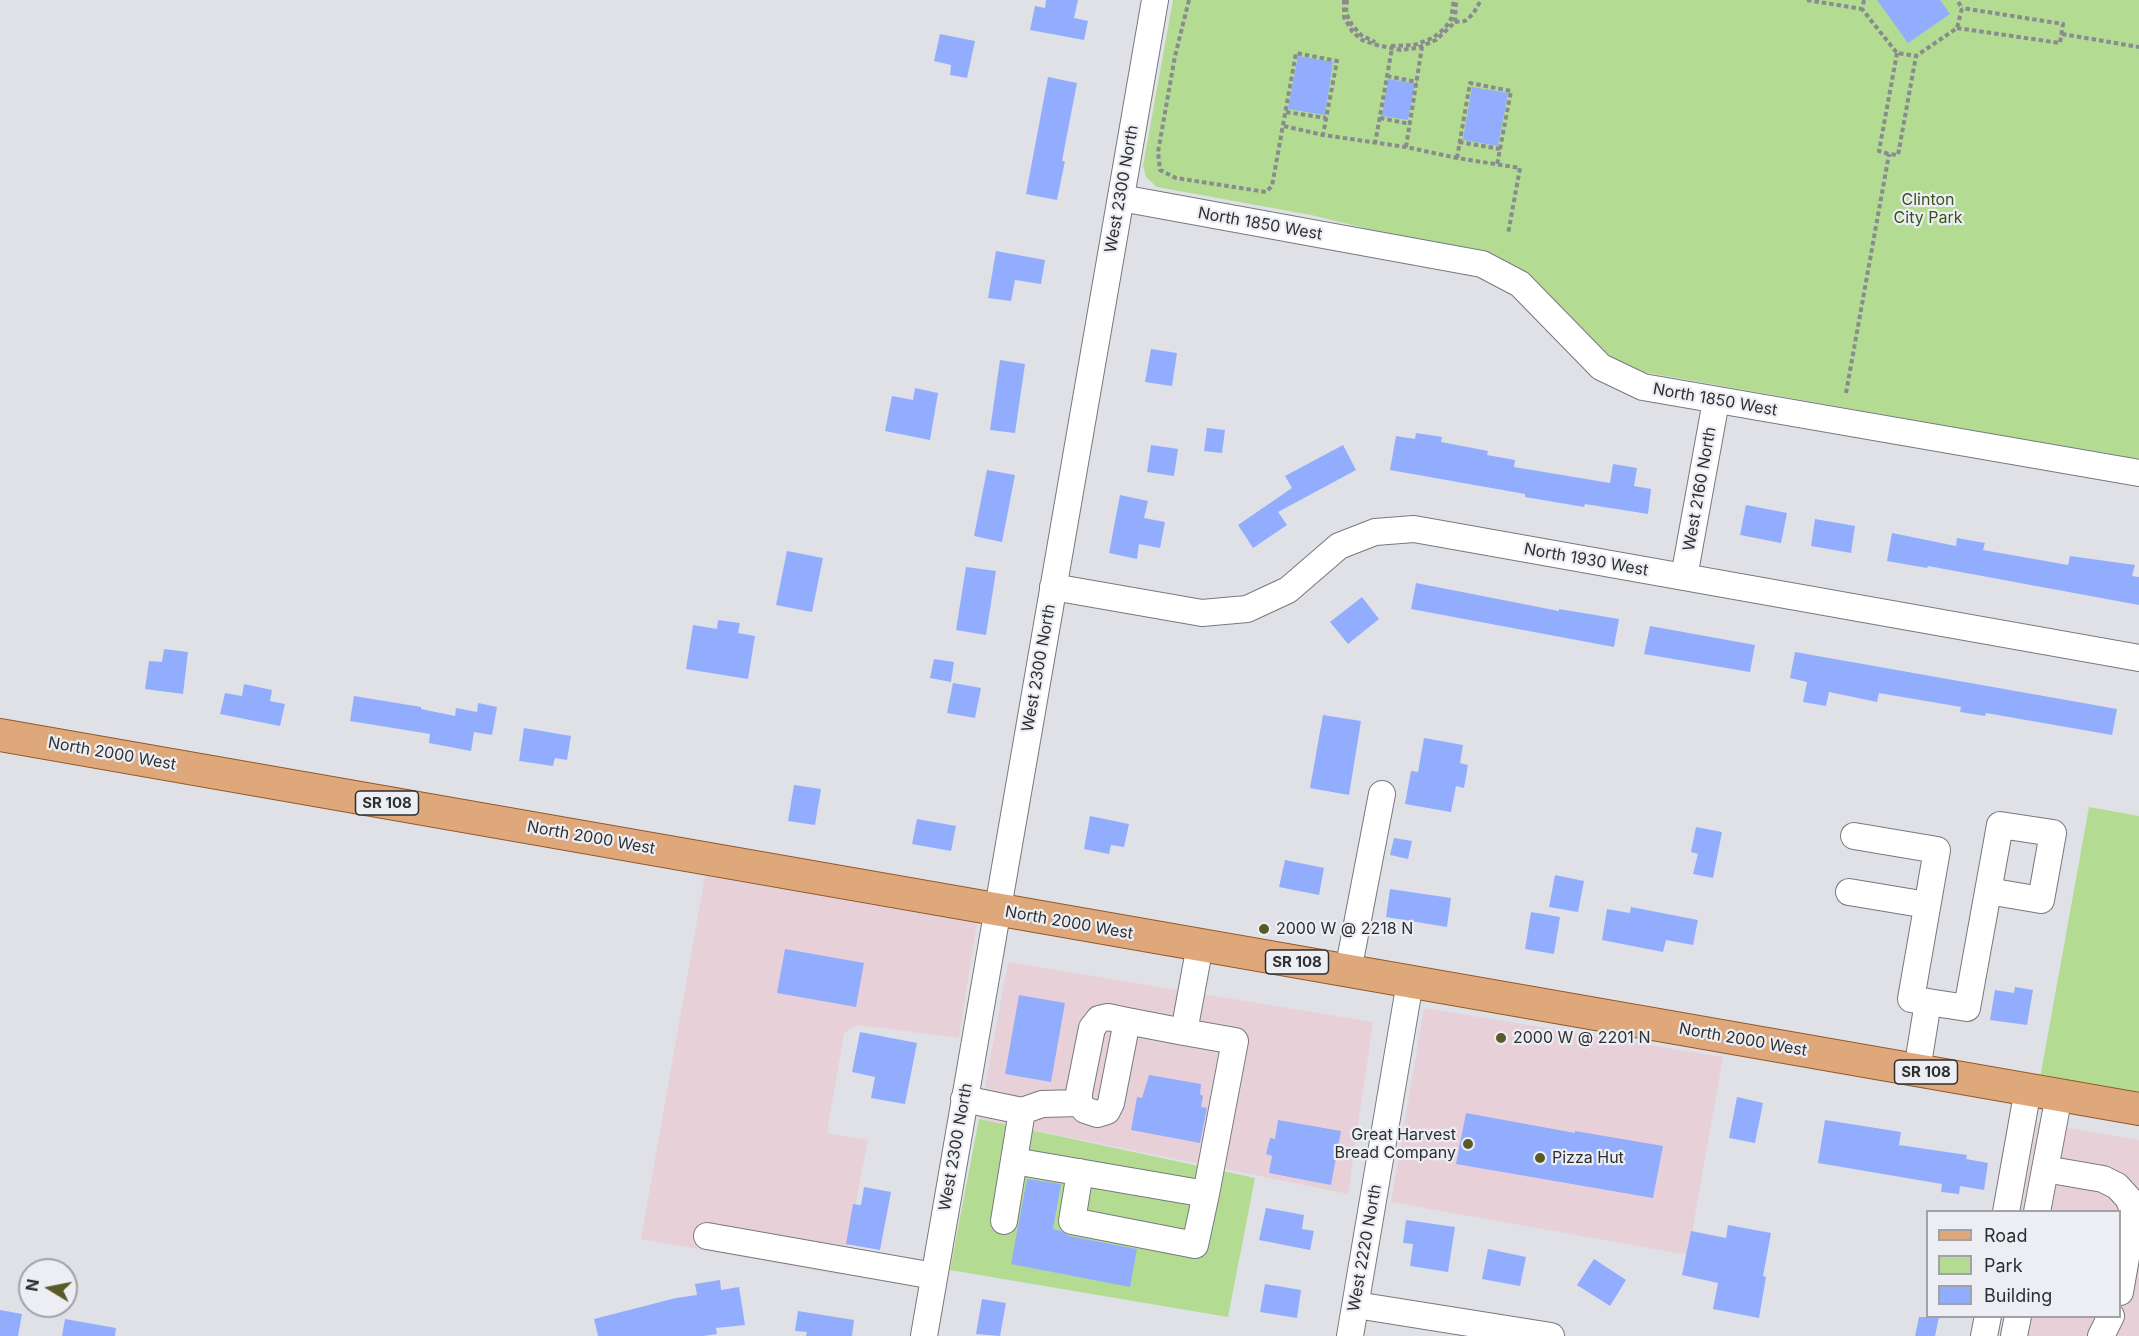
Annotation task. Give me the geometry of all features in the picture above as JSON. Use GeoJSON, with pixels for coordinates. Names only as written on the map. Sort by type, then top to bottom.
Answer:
{"type":"FeatureCollection","features":[{"type":"Feature","properties":{"kind":"main road","name":"North 2000 West"},"geometry":{"type":"LineString","coordinates":[[0,735],[2139,1109]]}},
{"type":"Feature","properties":{"kind":"street","name":"West 2300 North"},"geometry":{"type":"LineString","coordinates":[[924,1336],[1155,0]]}},
{"type":"Feature","properties":{"kind":"street","name":"North 1850 West"},"geometry":{"type":"LineString","coordinates":[[1121,198],[1482,264],[1520,284],[1601,367],[1642,387],[2139,473]]}},
{"type":"Feature","properties":{"kind":"street","name":"West 2160 North"},"geometry":{"type":"LineString","coordinates":[[1684,577],[1716,401]]}},
{"type":"Feature","properties":{"kind":"street","name":"North 1930 West"},"geometry":{"type":"LineString","coordinates":[[1053,587],[1202,613],[1247,609],[1288,590],[1339,546],[1375,532],[1414,529],[2139,658]]}},
{"type":"Feature","properties":{"kind":"street"},"geometry":{"type":"LineString","coordinates":[[1348,971],[1382,794]]}},
{"type":"Feature","properties":{"kind":"street"},"geometry":{"type":"LineString","coordinates":[[1854,836],[1937,850],[1911,999],[1967,1008],[1988,891]]}},
{"type":"Feature","properties":{"kind":"street"},"geometry":{"type":"LineString","coordinates":[[1850,892],[1928,905]]}},
{"type":"Feature","properties":{"kind":"street"},"geometry":{"type":"LineString","coordinates":[[1184,1032],[1200,945]]}},
{"type":"Feature","properties":{"kind":"street","name":"West 2220 North"},"geometry":{"type":"LineString","coordinates":[[1350,1336],[1410,982]]}},
{"type":"Feature","properties":{"kind":"street"},"geometry":{"type":"LineString","coordinates":[[1917,1070],[1928,1002]]}},
{"type":"Feature","properties":{"kind":"street"},"geometry":{"type":"LineString","coordinates":[[964,1099],[1022,1111],[1042,1104],[1079,1103],[1092,1028],[1099,1019],[1108,1017],[1235,1041],[1195,1245],[1072,1221],[1080,1172]]}},
{"type":"Feature","properties":{"kind":"street"},"geometry":{"type":"LineString","coordinates":[[2006,1210],[2028,1089]]}},
{"type":"Feature","properties":{"kind":"street"},"geometry":{"type":"LineString","coordinates":[[2037,1210],[2059,1095]]}},
{"type":"Feature","properties":{"kind":"street"},"geometry":{"type":"LineString","coordinates":[[1004,1221],[1022,1111]]}},
{"type":"Feature","properties":{"kind":"street"},"geometry":{"type":"LineString","coordinates":[[1014,1161],[1206,1194]]}},
{"type":"Feature","properties":{"kind":"street"},"geometry":{"type":"LineString","coordinates":[[2045,1169],[2103,1179],[2117,1186],[2128,1198],[2134,1212],[2121,1286]]}},
{"type":"Feature","properties":{"kind":"street"},"geometry":{"type":"LineString","coordinates":[[707,1236],[934,1276]]}},
{"type":"Feature","properties":{"kind":"street"},"geometry":{"type":"LineString","coordinates":[[1356,1305],[1551,1336]]}},
{"type":"Feature","properties":{"kind":"street"},"geometry":{"type":"LineString","coordinates":[[1984,1336],[1988,1318]]}},
{"type":"Feature","properties":{"kind":"street"},"geometry":{"type":"LineString","coordinates":[[2014,1336],[2018,1318]]}},
{"type":"Feature","properties":{"kind":"street"},"geometry":{"type":"LineString","coordinates":[[2101,1336],[2110,1318]]}},
{"type":"Feature","properties":{"kind":"path"},"geometry":{"type":"LineString","coordinates":[[1189,0],[1175,56],[1158,152],[1160,170],[1176,178],[1266,192],[1272,186],[1296,53],[1337,61],[1323,135]]}},
{"type":"Feature","properties":{"kind":"path"},"geometry":{"type":"LineString","coordinates":[[1346,0],[1346,13],[1352,25],[1361,35],[1378,43],[1396,46],[1414,45],[1433,38],[1451,20],[1455,0]]}},
{"type":"Feature","properties":{"kind":"path"},"geometry":{"type":"LineString","coordinates":[[1346,0],[1344,17],[1352,31],[1362,40],[1401,50],[1422,46],[1436,40],[1455,22],[1465,21],[1473,14],[1481,0]]}},
{"type":"Feature","properties":{"kind":"path"},"geometry":{"type":"LineString","coordinates":[[1455,0],[1455,22]]}},
{"type":"Feature","properties":{"kind":"path"},"geometry":{"type":"LineString","coordinates":[[1807,0],[1862,9],[1897,52],[1916,56]]}},
{"type":"Feature","properties":{"kind":"path"},"geometry":{"type":"LineString","coordinates":[[1862,9],[1864,0]]}},
{"type":"Feature","properties":{"kind":"path"},"geometry":{"type":"LineString","coordinates":[[1897,52],[1880,151],[1898,155],[1916,56],[1957,28],[1962,8],[1957,0]]}},
{"type":"Feature","properties":{"kind":"path"},"geometry":{"type":"LineString","coordinates":[[1957,28],[2060,43],[2063,24],[1962,8]]}},
{"type":"Feature","properties":{"kind":"path"},"geometry":{"type":"LineString","coordinates":[[2062,34],[2139,47]]}},
{"type":"Feature","properties":{"kind":"path"},"geometry":{"type":"LineString","coordinates":[[1406,147],[1422,46]]}},
{"type":"Feature","properties":{"kind":"path"},"geometry":{"type":"LineString","coordinates":[[1376,144],[1392,48]]}},
{"type":"Feature","properties":{"kind":"path"},"geometry":{"type":"LineString","coordinates":[[1387,76],[1416,82]]}},
{"type":"Feature","properties":{"kind":"path"},"geometry":{"type":"LineString","coordinates":[[1456,159],[1470,83],[1511,91],[1497,165]]}},
{"type":"Feature","properties":{"kind":"path"},"geometry":{"type":"LineString","coordinates":[[1286,112],[1326,118]]}},
{"type":"Feature","properties":{"kind":"path"},"geometry":{"type":"LineString","coordinates":[[1380,118],[1410,124]]}},
{"type":"Feature","properties":{"kind":"path"},"geometry":{"type":"LineString","coordinates":[[1284,126],[1323,135],[1406,147],[1456,159],[1520,168],[1508,234]]}},
{"type":"Feature","properties":{"kind":"path"},"geometry":{"type":"LineString","coordinates":[[1459,142],[1500,149]]}},
{"type":"Feature","properties":{"kind":"path"},"geometry":{"type":"LineString","coordinates":[[1846,393],[1888,154]]}},
{"type":"Feature","properties":{"kind":"shaded area"},"geometry":{"type":"Polygon","coordinates":[[[705,876],[977,923],[959,1038],[858,1025],[844,1033],[827,1133],[868,1140],[842,1275],[641,1239],[705,876]]]}},
{"type":"Feature","properties":{"kind":"shaded area"},"geometry":{"type":"Polygon","coordinates":[[[1008,962],[1373,1022],[1348,1194],[979,1119],[1008,962]]]}},
{"type":"Feature","properties":{"kind":"shaded area"},"geometry":{"type":"Polygon","coordinates":[[[1424,1008],[1723,1057],[1688,1255],[1391,1202],[1424,1008]]]}},
{"type":"Feature","properties":{"kind":"shaded area"},"geometry":{"type":"Polygon","coordinates":[[[2037,1122],[2139,1140],[2139,1336],[2000,1336],[2003,1318],[2121,1318],[2121,1210],[2021,1210],[2037,1122]]]}},
{"type":"Feature","properties":{"kind":"green space","name":"Clinton City Park"},"geometry":{"type":"Polygon","coordinates":[[[1173,0],[2139,0],[2139,460],[1638,371],[1617,361],[1605,352],[1536,281],[1498,257],[1311,215],[1157,187],[1146,177],[1143,166],[1173,0]]]}},
{"type":"Feature","properties":{"kind":"green space"},"geometry":{"type":"Polygon","coordinates":[[[2089,807],[2139,816],[2139,1096],[2040,1078],[2089,807]]]}},
{"type":"Feature","properties":{"kind":"green space"},"geometry":{"type":"Polygon","coordinates":[[[979,1119],[1255,1178],[1228,1317],[950,1270],[979,1119]]]}},
{"type":"Feature","properties":{"kind":"building"},"geometry":{"type":"Polygon","coordinates":[[[1046,0],[1078,0],[1074,18],[1088,21],[1084,40],[1030,30],[1035,6],[1045,8],[1046,0]]]}},
{"type":"Feature","properties":{"kind":"building"},"geometry":{"type":"Polygon","coordinates":[[[1877,0],[1940,0],[1950,14],[1908,43],[1877,0]]]}},
{"type":"Feature","properties":{"kind":"building"},"geometry":{"type":"Polygon","coordinates":[[[940,34],[975,41],[967,78],[950,75],[951,65],[934,61],[940,34]]]}},
{"type":"Feature","properties":{"kind":"building"},"geometry":{"type":"Polygon","coordinates":[[[1298,56],[1333,62],[1325,115],[1288,109],[1298,56]]]}},
{"type":"Feature","properties":{"kind":"building"},"geometry":{"type":"Polygon","coordinates":[[[1048,77],[1077,83],[1057,200],[1026,194],[1048,77]]]}},
{"type":"Feature","properties":{"kind":"building"},"geometry":{"type":"Polygon","coordinates":[[[1388,79],[1415,83],[1408,120],[1382,116],[1388,79]]]}},
{"type":"Feature","properties":{"kind":"building"},"geometry":{"type":"Polygon","coordinates":[[[1472,87],[1508,93],[1498,146],[1463,140],[1472,87]]]}},
{"type":"Feature","properties":{"kind":"building"},"geometry":{"type":"Polygon","coordinates":[[[996,251],[1045,260],[1041,284],[1015,280],[1011,301],[988,298],[996,251]]]}},
{"type":"Feature","properties":{"kind":"building"},"geometry":{"type":"Polygon","coordinates":[[[1151,349],[1177,353],[1172,386],[1145,382],[1151,349]]]}},
{"type":"Feature","properties":{"kind":"building"},"geometry":{"type":"Polygon","coordinates":[[[1000,360],[1025,364],[1015,433],[990,430],[1000,360]]]}},
{"type":"Feature","properties":{"kind":"building"},"geometry":{"type":"Polygon","coordinates":[[[915,388],[938,393],[930,440],[885,431],[892,396],[913,400],[915,388]]]}},
{"type":"Feature","properties":{"kind":"building"},"geometry":{"type":"Polygon","coordinates":[[[1207,428],[1225,430],[1222,453],[1204,451],[1207,428]]]}},
{"type":"Feature","properties":{"kind":"building"},"geometry":{"type":"Polygon","coordinates":[[[1416,433],[1442,437],[1441,442],[1488,451],[1487,455],[1515,460],[1514,467],[1610,483],[1613,464],[1637,468],[1634,486],[1651,489],[1648,514],[1585,504],[1584,507],[1525,497],[1525,494],[1390,470],[1396,436],[1415,439],[1416,433]]]}},
{"type":"Feature","properties":{"kind":"building"},"geometry":{"type":"Polygon","coordinates":[[[1151,445],[1178,449],[1174,476],[1147,472],[1151,445]]]}},
{"type":"Feature","properties":{"kind":"building"},"geometry":{"type":"Polygon","coordinates":[[[1343,445],[1356,470],[1278,512],[1287,525],[1253,548],[1238,525],[1292,488],[1285,476],[1343,445]]]}},
{"type":"Feature","properties":{"kind":"building"},"geometry":{"type":"Polygon","coordinates":[[[987,470],[1015,475],[1002,542],[974,536],[987,470]]]}},
{"type":"Feature","properties":{"kind":"building"},"geometry":{"type":"Polygon","coordinates":[[[1120,495],[1148,501],[1144,518],[1165,522],[1160,548],[1139,544],[1137,559],[1109,553],[1120,495]]]}},
{"type":"Feature","properties":{"kind":"building"},"geometry":{"type":"Polygon","coordinates":[[[1746,505],[1787,513],[1781,543],[1740,535],[1746,505]]]}},
{"type":"Feature","properties":{"kind":"building"},"geometry":{"type":"Polygon","coordinates":[[[1815,519],[1855,526],[1851,553],[1811,546],[1815,519]]]}},
{"type":"Feature","properties":{"kind":"building"},"geometry":{"type":"Polygon","coordinates":[[[1892,533],[1956,546],[1957,538],[1985,543],[1983,550],[2068,565],[2070,556],[2135,565],[2132,576],[2139,577],[2139,605],[1928,566],[1927,568],[1887,561],[1892,533]]]}},
{"type":"Feature","properties":{"kind":"building"},"geometry":{"type":"Polygon","coordinates":[[[787,551],[823,558],[812,612],[776,605],[787,551]]]}},
{"type":"Feature","properties":{"kind":"building"},"geometry":{"type":"Polygon","coordinates":[[[966,567],[996,571],[986,635],[956,630],[966,567]]]}},
{"type":"Feature","properties":{"kind":"building"},"geometry":{"type":"Polygon","coordinates":[[[1416,583],[1559,611],[1559,609],[1619,619],[1614,647],[1411,609],[1416,583]]]}},
{"type":"Feature","properties":{"kind":"building"},"geometry":{"type":"Polygon","coordinates":[[[1362,597],[1379,619],[1348,644],[1330,622],[1362,597]]]}},
{"type":"Feature","properties":{"kind":"building"},"geometry":{"type":"Polygon","coordinates":[[[718,620],[740,623],[738,633],[755,636],[748,679],[686,669],[693,625],[717,629],[718,620]]]}},
{"type":"Feature","properties":{"kind":"building"},"geometry":{"type":"Polygon","coordinates":[[[1650,626],[1755,645],[1750,672],[1644,654],[1650,626]]]}},
{"type":"Feature","properties":{"kind":"building"},"geometry":{"type":"Polygon","coordinates":[[[164,649],[188,652],[183,694],[145,689],[149,661],[162,662],[164,649]]]}},
{"type":"Feature","properties":{"kind":"building"},"geometry":{"type":"Polygon","coordinates":[[[1795,652],[2117,709],[2112,735],[1986,713],[1985,716],[1960,712],[1961,707],[1879,693],[1877,702],[1829,692],[1826,706],[1803,702],[1807,682],[1790,678],[1795,652]]]}},
{"type":"Feature","properties":{"kind":"building"},"geometry":{"type":"Polygon","coordinates":[[[934,659],[954,662],[951,682],[930,678],[934,659]]]}},
{"type":"Feature","properties":{"kind":"building"},"geometry":{"type":"Polygon","coordinates":[[[953,683],[981,688],[975,718],[947,713],[953,683]]]}},
{"type":"Feature","properties":{"kind":"building"},"geometry":{"type":"Polygon","coordinates":[[[244,684],[272,690],[270,701],[285,704],[280,726],[220,714],[225,693],[242,696],[244,684]]]}},
{"type":"Feature","properties":{"kind":"building"},"geometry":{"type":"Polygon","coordinates":[[[354,696],[421,707],[421,709],[455,716],[456,708],[477,712],[478,703],[497,707],[492,735],[474,732],[471,751],[429,743],[430,734],[350,721],[354,696]]]}},
{"type":"Feature","properties":{"kind":"building"},"geometry":{"type":"Polygon","coordinates":[[[1323,715],[1361,721],[1349,795],[1310,788],[1323,715]]]}},
{"type":"Feature","properties":{"kind":"building"},"geometry":{"type":"Polygon","coordinates":[[[524,728],[571,736],[567,760],[555,758],[553,766],[519,761],[524,728]]]}},
{"type":"Feature","properties":{"kind":"building"},"geometry":{"type":"Polygon","coordinates":[[[1424,738],[1463,745],[1460,763],[1468,765],[1464,788],[1456,786],[1451,812],[1405,804],[1411,771],[1418,772],[1424,738]]]}},
{"type":"Feature","properties":{"kind":"building"},"geometry":{"type":"Polygon","coordinates":[[[794,785],[821,789],[815,825],[788,821],[794,785]]]}},
{"type":"Feature","properties":{"kind":"building"},"geometry":{"type":"Polygon","coordinates":[[[1090,816],[1129,824],[1124,847],[1111,845],[1109,854],[1084,849],[1090,816]]]}},
{"type":"Feature","properties":{"kind":"building"},"geometry":{"type":"Polygon","coordinates":[[[917,819],[956,826],[951,851],[912,844],[917,819]]]}},
{"type":"Feature","properties":{"kind":"building"},"geometry":{"type":"Polygon","coordinates":[[[1696,827],[1722,832],[1713,878],[1693,874],[1698,854],[1691,852],[1696,827]]]}},
{"type":"Feature","properties":{"kind":"building"},"geometry":{"type":"Polygon","coordinates":[[[1394,838],[1412,841],[1408,859],[1390,855],[1394,838]]]}},
{"type":"Feature","properties":{"kind":"building"},"geometry":{"type":"Polygon","coordinates":[[[1285,860],[1324,868],[1319,895],[1279,887],[1285,860]]]}},
{"type":"Feature","properties":{"kind":"building"},"geometry":{"type":"Polygon","coordinates":[[[1555,875],[1584,881],[1578,912],[1549,907],[1555,875]]]}},
{"type":"Feature","properties":{"kind":"building"},"geometry":{"type":"Polygon","coordinates":[[[1390,889],[1451,898],[1447,927],[1386,917],[1390,889]]]}},
{"type":"Feature","properties":{"kind":"building"},"geometry":{"type":"Polygon","coordinates":[[[1631,907],[1698,920],[1693,945],[1666,940],[1663,952],[1602,940],[1607,909],[1630,913],[1631,907]]]}},
{"type":"Feature","properties":{"kind":"building"},"geometry":{"type":"Polygon","coordinates":[[[1531,912],[1560,917],[1554,954],[1525,949],[1531,912]]]}},
{"type":"Feature","properties":{"kind":"building"},"geometry":{"type":"Polygon","coordinates":[[[785,949],[864,963],[856,1007],[777,993],[785,949]]]}},
{"type":"Feature","properties":{"kind":"building"},"geometry":{"type":"Polygon","coordinates":[[[2015,987],[2033,990],[2027,1025],[1990,1020],[1995,990],[2014,993],[2015,987]]]}},
{"type":"Feature","properties":{"kind":"building"},"geometry":{"type":"Polygon","coordinates":[[[1019,995],[1065,1003],[1051,1082],[1005,1074],[1019,995]]]}},
{"type":"Feature","properties":{"kind":"building"},"geometry":{"type":"Polygon","coordinates":[[[860,1032],[917,1043],[905,1104],[871,1098],[875,1077],[852,1072],[860,1032]]]}},
{"type":"Feature","properties":{"kind":"building"},"geometry":{"type":"Polygon","coordinates":[[[1149,1075],[1201,1084],[1200,1094],[1203,1096],[1201,1107],[1207,1108],[1200,1143],[1131,1130],[1137,1097],[1142,1098],[1149,1075]]]}},
{"type":"Feature","properties":{"kind":"building"},"geometry":{"type":"Polygon","coordinates":[[[1737,1097],[1763,1103],[1755,1143],[1729,1138],[1737,1097]]]}},
{"type":"Feature","properties":{"kind":"building"},"geometry":{"type":"Polygon","coordinates":[[[1466,1113],[1663,1146],[1653,1198],[1456,1164],[1466,1113]]]}},
{"type":"Feature","properties":{"kind":"building"},"geometry":{"type":"Polygon","coordinates":[[[1278,1120],[1341,1131],[1331,1185],[1269,1173],[1272,1156],[1266,1154],[1270,1138],[1275,1139],[1278,1120]]]}},
{"type":"Feature","properties":{"kind":"building"},"geometry":{"type":"Polygon","coordinates":[[[1825,1120],[1901,1132],[1899,1145],[1967,1155],[1966,1159],[1988,1163],[1984,1190],[1960,1186],[1959,1194],[1941,1192],[1942,1184],[1818,1163],[1825,1120]]]}},
{"type":"Feature","properties":{"kind":"building"},"geometry":{"type":"Polygon","coordinates":[[[1027,1179],[1061,1184],[1053,1229],[1069,1236],[1137,1249],[1130,1287],[1011,1264],[1027,1179]]]}},
{"type":"Feature","properties":{"kind":"building"},"geometry":{"type":"Polygon","coordinates":[[[864,1187],[891,1192],[880,1250],[846,1244],[853,1204],[861,1205],[864,1187]]]}},
{"type":"Feature","properties":{"kind":"building"},"geometry":{"type":"Polygon","coordinates":[[[1266,1208],[1304,1215],[1302,1229],[1314,1231],[1310,1250],[1259,1240],[1266,1208]]]}},
{"type":"Feature","properties":{"kind":"building"},"geometry":{"type":"Polygon","coordinates":[[[1406,1220],[1455,1227],[1448,1272],[1410,1266],[1413,1244],[1403,1243],[1406,1220]]]}},
{"type":"Feature","properties":{"kind":"building"},"geometry":{"type":"Polygon","coordinates":[[[1728,1225],[1771,1233],[1763,1276],[1766,1277],[1759,1318],[1713,1309],[1718,1283],[1682,1275],[1691,1231],[1726,1238],[1728,1225]]]}},
{"type":"Feature","properties":{"kind":"building"},"geometry":{"type":"Polygon","coordinates":[[[1488,1249],[1526,1257],[1520,1286],[1482,1279],[1488,1249]]]}},
{"type":"Feature","properties":{"kind":"building"},"geometry":{"type":"Polygon","coordinates":[[[1594,1259],[1626,1280],[1610,1306],[1577,1285],[1594,1259]]]}},
{"type":"Feature","properties":{"kind":"building"},"geometry":{"type":"Polygon","coordinates":[[[720,1280],[721,1290],[739,1287],[745,1325],[716,1328],[717,1334],[703,1336],[598,1336],[594,1319],[676,1298],[697,1295],[695,1284],[720,1280]]]}},
{"type":"Feature","properties":{"kind":"building"},"geometry":{"type":"Polygon","coordinates":[[[1265,1284],[1301,1290],[1297,1318],[1260,1312],[1265,1284]]]}},
{"type":"Feature","properties":{"kind":"building"},"geometry":{"type":"Polygon","coordinates":[[[982,1299],[1006,1303],[1000,1336],[976,1334],[982,1299]]]}},
{"type":"Feature","properties":{"kind":"building"},"geometry":{"type":"Polygon","coordinates":[[[0,1310],[18,1313],[18,1318],[21,1318],[18,1336],[0,1336],[0,1310]]]}},
{"type":"Feature","properties":{"kind":"building"},"geometry":{"type":"Polygon","coordinates":[[[798,1311],[854,1320],[852,1336],[806,1336],[807,1332],[795,1331],[798,1311]]]}},
{"type":"Feature","properties":{"kind":"building"},"geometry":{"type":"Polygon","coordinates":[[[1919,1317],[1939,1318],[1935,1336],[1915,1336],[1919,1317]]]}},
{"type":"Feature","properties":{"kind":"building"},"geometry":{"type":"Polygon","coordinates":[[[65,1319],[116,1328],[115,1336],[62,1336],[65,1319]]]}},
{"type":"Feature","properties":{"kind":"place","name":"2000 W @ 2218 N"},"geometry":{"type":"Point","coordinates":[1264,929]}},
{"type":"Feature","properties":{"kind":"place","name":"2000 W @ 2201 N"},"geometry":{"type":"Point","coordinates":[1501,1038]}},
{"type":"Feature","properties":{"kind":"place","name":"Great Harvest Bread Company"},"geometry":{"type":"Point","coordinates":[1468,1144]}},
{"type":"Feature","properties":{"kind":"place","name":"Pizza Hut"},"geometry":{"type":"Point","coordinates":[1540,1158]}}]}
